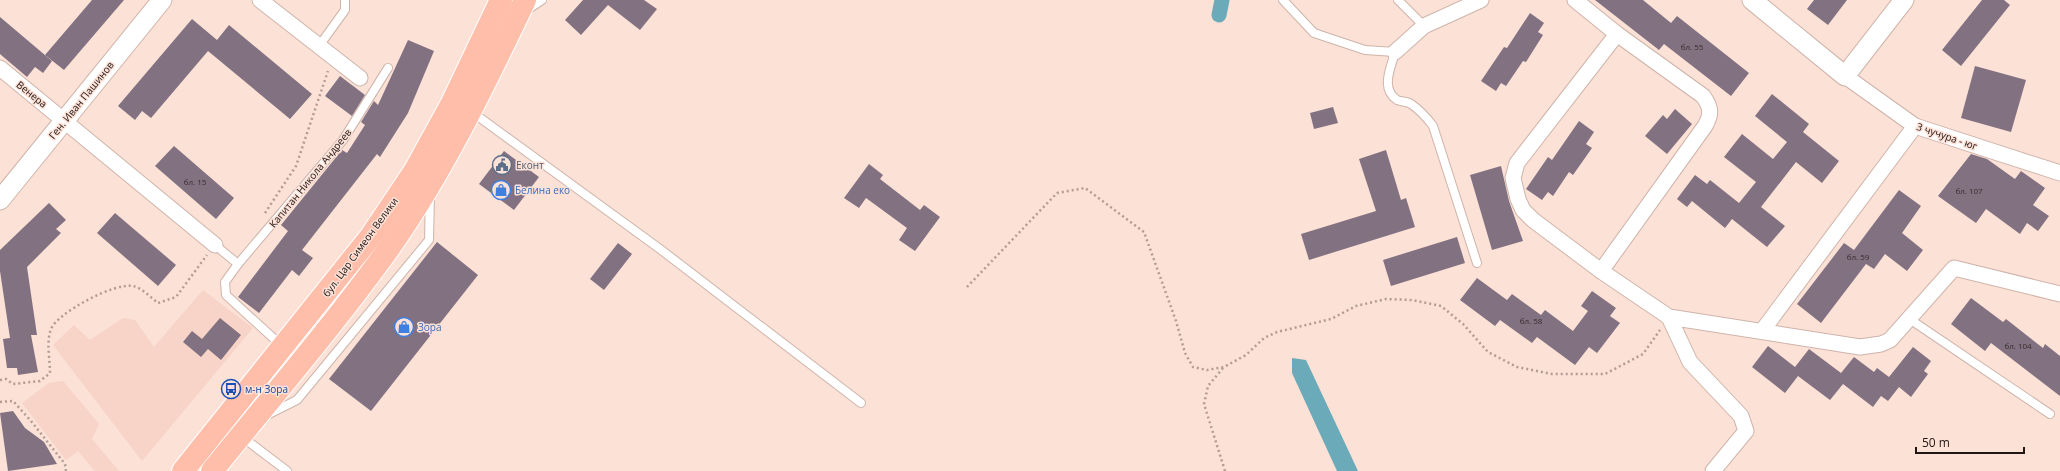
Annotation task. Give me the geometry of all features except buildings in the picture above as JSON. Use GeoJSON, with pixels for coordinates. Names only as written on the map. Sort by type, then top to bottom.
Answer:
{"type":"FeatureCollection","features":[{"type":"Feature","properties":{"kind":"main road","name":"бул. Цар Симеон Велики"},"geometry":{"type":"LineString","coordinates":[[183,471],[284,347],[371,236],[414,172],[452,103],[501,0]]}},
{"type":"Feature","properties":{"kind":"main road"},"geometry":{"type":"LineString","coordinates":[[212,471],[387,250],[431,183],[471,111],[521,8]]}},
{"type":"Feature","properties":{"kind":"street","name":"Ген. Иван Пашинов"},"geometry":{"type":"LineString","coordinates":[[0,200],[162,0]]}},
{"type":"Feature","properties":{"kind":"street"},"geometry":{"type":"LineString","coordinates":[[260,0],[360,78]]}},
{"type":"Feature","properties":{"kind":"street"},"geometry":{"type":"LineString","coordinates":[[1395,52],[1408,38],[1424,26],[1481,0]]}},
{"type":"Feature","properties":{"kind":"street"},"geometry":{"type":"LineString","coordinates":[[1575,0],[1617,34],[1703,96],[1711,111],[1710,119],[1601,271]]}},
{"type":"Feature","properties":{"kind":"street","name":"3 чучура - юг"},"geometry":{"type":"LineString","coordinates":[[1752,0],[1845,76],[1915,126],[2060,174]]}},
{"type":"Feature","properties":{"kind":"street"},"geometry":{"type":"LineString","coordinates":[[1845,76],[1904,0]]}},
{"type":"Feature","properties":{"kind":"street"},"geometry":{"type":"LineString","coordinates":[[1617,34],[1517,163],[1513,178],[1518,199],[1523,210],[1533,220],[1601,271],[1669,317],[1860,347],[1871,346],[1890,340],[1954,268],[2060,294]]}},
{"type":"Feature","properties":{"kind":"street","name":"Венера"},"geometry":{"type":"LineString","coordinates":[[0,68],[64,120]]}},
{"type":"Feature","properties":{"kind":"street"},"geometry":{"type":"LineString","coordinates":[[64,120],[215,245]]}},
{"type":"Feature","properties":{"kind":"street"},"geometry":{"type":"LineString","coordinates":[[1762,332],[1915,126]]}},
{"type":"Feature","properties":{"kind":"street"},"geometry":{"type":"LineString","coordinates":[[1669,317],[1690,362],[1741,416],[1746,431],[1713,471]]}},
{"type":"Feature","properties":{"kind":"lane"},"geometry":{"type":"LineString","coordinates":[[319,46],[344,10],[345,0]]}},
{"type":"Feature","properties":{"kind":"lane"},"geometry":{"type":"LineString","coordinates":[[521,8],[542,0]]}},
{"type":"Feature","properties":{"kind":"lane"},"geometry":{"type":"LineString","coordinates":[[1283,0],[1314,33],[1365,50],[1395,52],[1386,83],[1389,94],[1398,101],[1410,103],[1421,111],[1434,126],[1477,263]]}},
{"type":"Feature","properties":{"kind":"lane"},"geometry":{"type":"LineString","coordinates":[[1398,0],[1424,26]]}},
{"type":"Feature","properties":{"kind":"lane","name":"Капитан Никола Андреев"},"geometry":{"type":"LineString","coordinates":[[284,347],[226,295],[225,282],[238,264],[343,140],[388,68]]}},
{"type":"Feature","properties":{"kind":"lane"},"geometry":{"type":"LineString","coordinates":[[471,111],[660,249],[861,403]]}},
{"type":"Feature","properties":{"kind":"lane"},"geometry":{"type":"LineString","coordinates":[[287,471],[245,430],[297,400],[429,240],[431,183]]}},
{"type":"Feature","properties":{"kind":"lane"},"geometry":{"type":"LineString","coordinates":[[215,245],[238,264]]}},
{"type":"Feature","properties":{"kind":"lane"},"geometry":{"type":"LineString","coordinates":[[1908,318],[2050,414]]}},
{"type":"Feature","properties":{"kind":"path"},"geometry":{"type":"LineString","coordinates":[[262,217],[296,166],[333,57]]}},
{"type":"Feature","properties":{"kind":"path"},"geometry":{"type":"LineString","coordinates":[[967,287],[1057,193],[1085,188],[1144,232],[1176,321],[1185,353],[1193,366],[1207,370],[1224,368]]}},
{"type":"Feature","properties":{"kind":"path"},"geometry":{"type":"LineString","coordinates":[[0,380],[6,379],[12,384],[40,381],[50,372],[49,343],[51,329],[59,317],[96,296],[114,288],[132,285],[141,289],[158,303],[176,297],[215,245]]}},
{"type":"Feature","properties":{"kind":"path"},"geometry":{"type":"LineString","coordinates":[[1225,471],[1204,404],[1208,386],[1224,368],[1246,355],[1264,338],[1277,332],[1331,319],[1356,306],[1386,299],[1412,300],[1441,306],[1463,324],[1488,352],[1517,367],[1552,374],[1605,374],[1643,354],[1669,317]]}},
{"type":"Feature","properties":{"kind":"path"},"geometry":{"type":"LineString","coordinates":[[0,402],[13,401],[65,464],[66,471]]}},
{"type":"Feature","properties":{"kind":"shaded area"},"geometry":{"type":"Polygon","coordinates":[[[203,290],[253,328],[142,461],[53,345],[74,325],[90,340],[123,318],[135,320],[154,347],[203,290]]]}},
{"type":"Feature","properties":{"kind":"shaded area"},"geometry":{"type":"Polygon","coordinates":[[[63,381],[99,424],[92,439],[119,471],[95,471],[78,451],[66,460],[22,403],[49,383],[63,381]]]}},
{"type":"Feature","properties":{"kind":"water"},"geometry":{"type":"Polygon","coordinates":[[[1292,358],[1306,360],[1358,471],[1337,471],[1292,373],[1292,358]]]}},
{"type":"Feature","properties":{"kind":"waterway"},"geometry":{"type":"LineString","coordinates":[[1219,15],[1222,0]]}},
{"type":"Feature","properties":{"kind":"place","name":"Еконт"},"geometry":{"type":"Point","coordinates":[502,165]}},
{"type":"Feature","properties":{"kind":"place","name":"Белина еко"},"geometry":{"type":"Point","coordinates":[501,190]}},
{"type":"Feature","properties":{"kind":"place","name":"Зора"},"geometry":{"type":"Point","coordinates":[404,327]}},
{"type":"Feature","properties":{"kind":"place","name":"м-н Зора"},"geometry":{"type":"Point","coordinates":[231,389]}}]}
